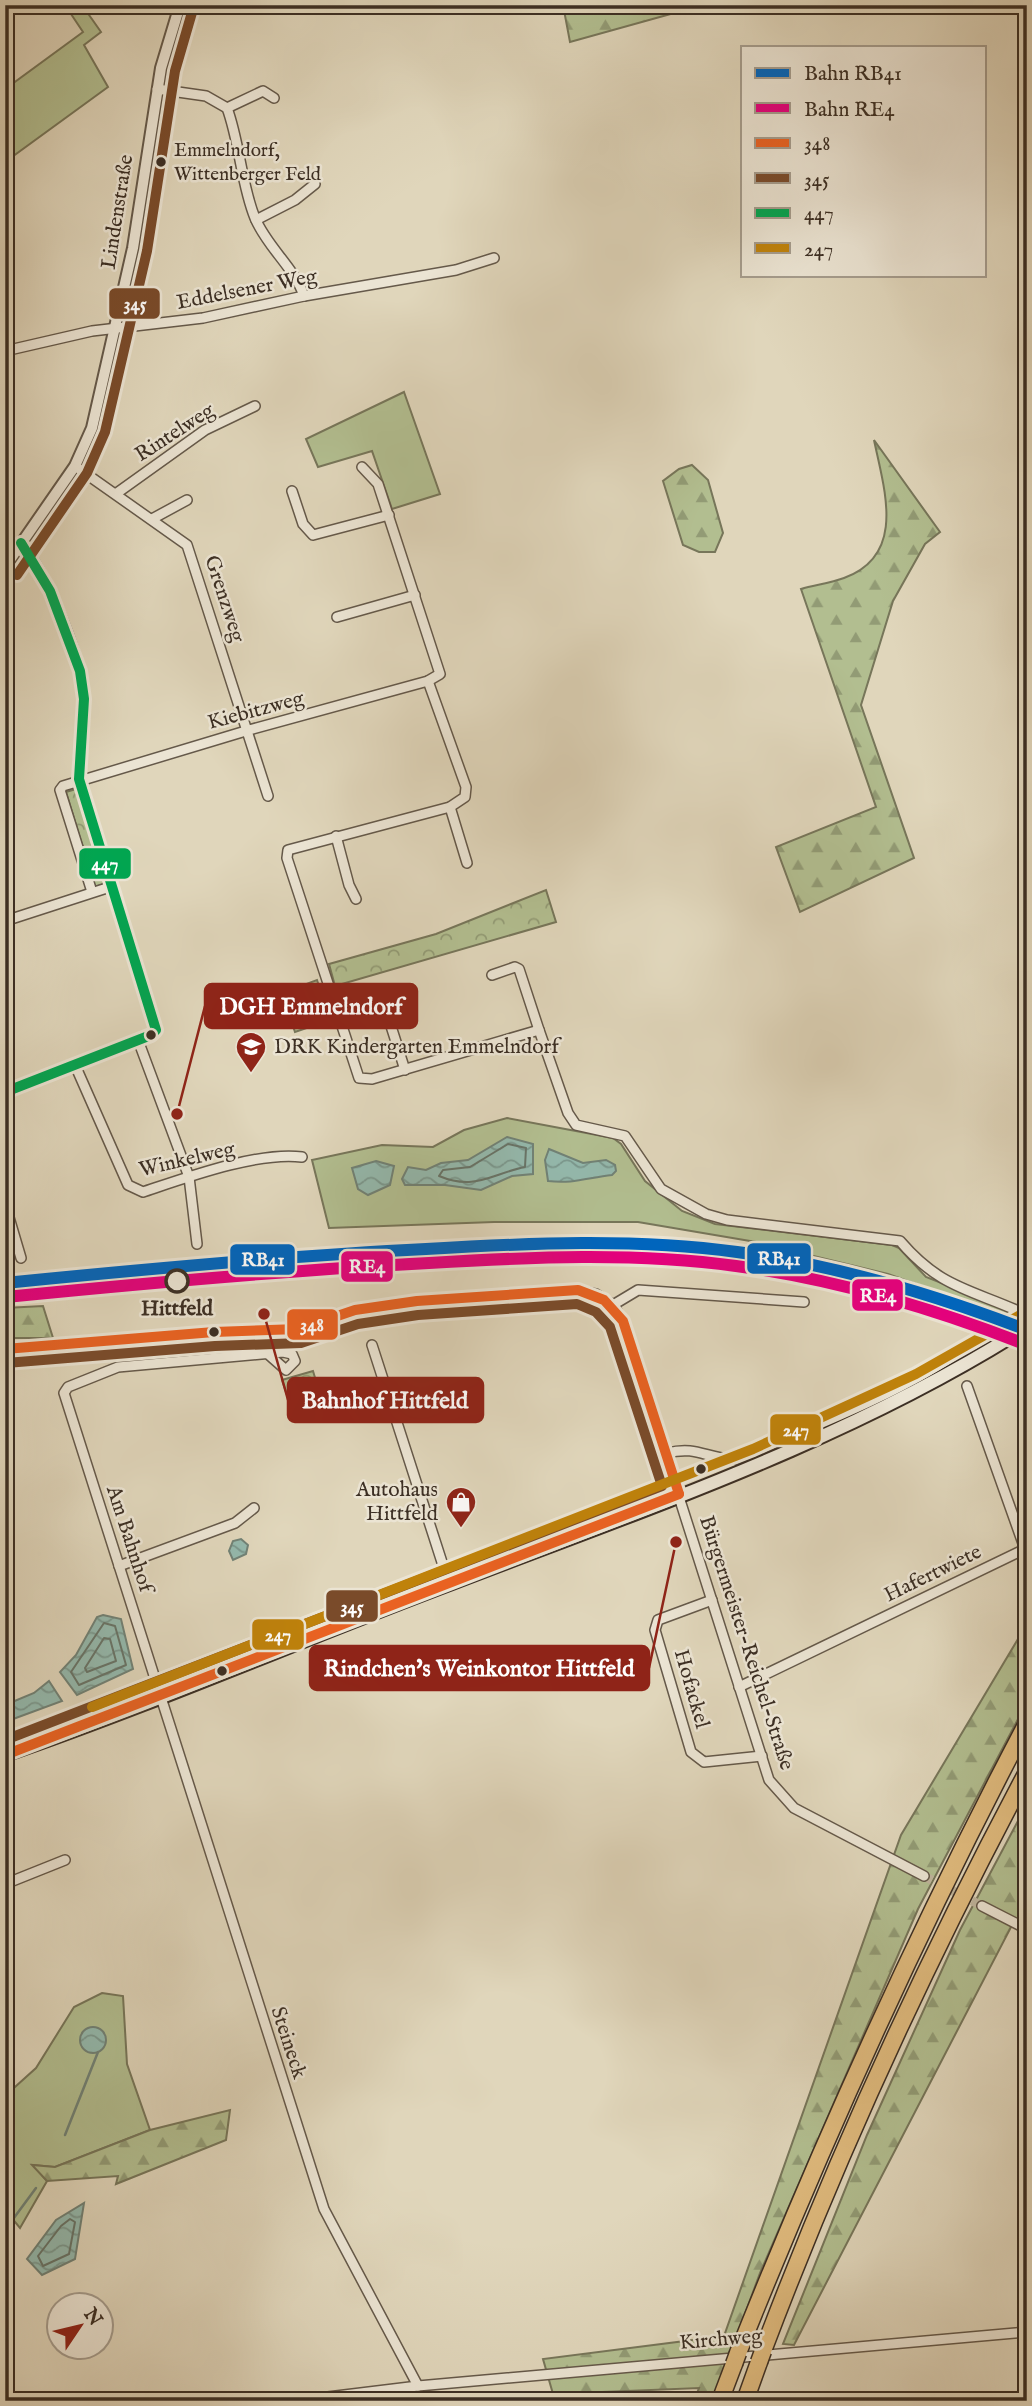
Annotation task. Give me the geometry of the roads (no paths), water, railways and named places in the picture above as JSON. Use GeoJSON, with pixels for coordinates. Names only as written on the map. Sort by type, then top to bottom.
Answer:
{"type":"FeatureCollection","features":[{"type":"Feature","properties":{"kind":"highway"},"geometry":{"type":"LineString","coordinates":[[720,2401],[807,2188],[928,1915],[1027,1723]]}},
{"type":"Feature","properties":{"kind":"highway"},"geometry":{"type":"LineString","coordinates":[[744,2401],[824,2196],[892,2042],[964,1891],[1027,1772]]}},
{"type":"Feature","properties":{"kind":"main road"},"geometry":{"type":"LineString","coordinates":[[5,1755],[680,1494],[820,1436],[996,1347],[1027,1327]]}},
{"type":"Feature","properties":{"kind":"street","name":"Lindenstraße"},"geometry":{"type":"LineString","coordinates":[[5,567],[75,466],[92,428],[133,248],[156,89],[180,5]]}},
{"type":"Feature","properties":{"kind":"street"},"geometry":{"type":"LineString","coordinates":[[156,89],[206,96],[227,108],[237,137],[256,220],[296,278],[304,296]]}},
{"type":"Feature","properties":{"kind":"street"},"geometry":{"type":"LineString","coordinates":[[227,108],[262,91],[274,98]]}},
{"type":"Feature","properties":{"kind":"street"},"geometry":{"type":"LineString","coordinates":[[256,220],[295,200],[315,184]]}},
{"type":"Feature","properties":{"kind":"street","name":"Eddelsener Weg"},"geometry":{"type":"LineString","coordinates":[[5,351],[115,328],[203,318],[304,296],[456,270],[494,258]]}},
{"type":"Feature","properties":{"kind":"street","name":"Rintelweg"},"geometry":{"type":"LineString","coordinates":[[117,494],[205,430],[255,406]]}},
{"type":"Feature","properties":{"kind":"street","name":"Grenzweg"},"geometry":{"type":"LineString","coordinates":[[75,466],[187,545],[249,730],[268,796]]}},
{"type":"Feature","properties":{"kind":"street"},"geometry":{"type":"LineString","coordinates":[[337,617],[415,595],[378,484],[371,472],[362,467]]}},
{"type":"Feature","properties":{"kind":"street"},"geometry":{"type":"LineString","coordinates":[[292,491],[303,524],[313,535],[389,515]]}},
{"type":"Feature","properties":{"kind":"street"},"geometry":{"type":"LineString","coordinates":[[152,519],[187,500]]}},
{"type":"Feature","properties":{"kind":"street"},"geometry":{"type":"LineString","coordinates":[[5,1092],[151,1035],[156,1022],[79,779],[77,757],[83,720],[81,681],[43,575],[20,543]]}},
{"type":"Feature","properties":{"kind":"street","name":"Kiebitzweg"},"geometry":{"type":"LineString","coordinates":[[79,779],[428,681],[440,674],[415,595]]}},
{"type":"Feature","properties":{"kind":"street"},"geometry":{"type":"LineString","coordinates":[[428,681],[466,787],[466,797],[450,807],[295,846],[288,850],[287,859],[359,1078],[372,1079],[539,1030]]}},
{"type":"Feature","properties":{"kind":"street"},"geometry":{"type":"LineString","coordinates":[[79,779],[60,790],[92,892]]}},
{"type":"Feature","properties":{"kind":"street"},"geometry":{"type":"LineString","coordinates":[[450,807],[467,863]]}},
{"type":"Feature","properties":{"kind":"street"},"geometry":{"type":"LineString","coordinates":[[336,836],[349,885],[356,899]]}},
{"type":"Feature","properties":{"kind":"street"},"geometry":{"type":"LineString","coordinates":[[5,921],[113,886]]}},
{"type":"Feature","properties":{"kind":"street"},"geometry":{"type":"LineString","coordinates":[[492,975],[515,967],[519,969],[568,1114],[576,1125],[625,1136],[661,1189],[685,1203],[727,1220],[900,1241],[928,1272],[948,1284],[1027,1315]]}},
{"type":"Feature","properties":{"kind":"street"},"geometry":{"type":"LineString","coordinates":[[405,1070],[390,1023],[408,1016]]}},
{"type":"Feature","properties":{"kind":"street"},"geometry":{"type":"LineString","coordinates":[[138,1040],[189,1177],[197,1244]]}},
{"type":"Feature","properties":{"kind":"street","name":"Winkelweg"},"geometry":{"type":"LineString","coordinates":[[75,1065],[128,1185],[143,1192],[189,1177],[284,1155],[302,1157]]}},
{"type":"Feature","properties":{"kind":"street"},"geometry":{"type":"LineString","coordinates":[[5,1204],[21,1258]]}},
{"type":"Feature","properties":{"kind":"street"},"geometry":{"type":"LineString","coordinates":[[5,1349],[315,1326],[355,1310],[417,1301],[553,1291],[587,1292],[613,1305],[638,1290],[804,1302]]}},
{"type":"Feature","properties":{"kind":"street","name":"Bürgermeister-Reichel-Straße"},"geometry":{"type":"LineString","coordinates":[[613,1305],[623,1321],[667,1453],[769,1780],[794,1808],[924,1876]]}},
{"type":"Feature","properties":{"kind":"street"},"geometry":{"type":"LineString","coordinates":[[372,1345],[449,1584]]}},
{"type":"Feature","properties":{"kind":"street"},"geometry":{"type":"LineString","coordinates":[[667,1453],[693,1449],[724,1460],[736,1459],[928,1372],[970,1345]]}},
{"type":"Feature","properties":{"kind":"street","name":"Am Bahnhof"},"geometry":{"type":"LineString","coordinates":[[160,1696],[64,1393],[68,1387],[118,1367],[269,1355]]}},
{"type":"Feature","properties":{"kind":"street","name":"Hafertwiete"},"geometry":{"type":"LineString","coordinates":[[739,1687],[1025,1549],[967,1386]]}},
{"type":"Feature","properties":{"kind":"street"},"geometry":{"type":"LineString","coordinates":[[119,1566],[235,1523],[254,1508]]}},
{"type":"Feature","properties":{"kind":"street","name":"Hofackel"},"geometry":{"type":"LineString","coordinates":[[712,1600],[658,1620],[655,1630],[691,1752],[704,1762],[762,1756]]}},
{"type":"Feature","properties":{"kind":"street","name":"Steineck"},"geometry":{"type":"LineString","coordinates":[[160,1696],[324,2209],[418,2386]]}},
{"type":"Feature","properties":{"kind":"street"},"geometry":{"type":"LineString","coordinates":[[5,1884],[65,1860]]}},
{"type":"Feature","properties":{"kind":"street"},"geometry":{"type":"LineString","coordinates":[[982,1906],[1027,1929]]}},
{"type":"Feature","properties":{"kind":"street","name":"Kirchweg"},"geometry":{"type":"LineString","coordinates":[[295,2401],[369,2396],[418,2386],[1027,2332]]}},
{"type":"Feature","properties":{"kind":"water"},"geometry":{"type":"Polygon","coordinates":[[[507,1137],[533,1144],[533,1174],[512,1176],[481,1190],[445,1185],[405,1185],[402,1179],[408,1167],[426,1170],[441,1163],[468,1160],[507,1137]]]}},
{"type":"Feature","properties":{"kind":"water"},"geometry":{"type":"Polygon","coordinates":[[[549,1149],[583,1163],[606,1160],[615,1165],[616,1171],[612,1175],[580,1180],[548,1181],[545,1160],[549,1149]]]}},
{"type":"Feature","properties":{"kind":"water"},"geometry":{"type":"Polygon","coordinates":[[[376,1161],[394,1166],[390,1185],[368,1195],[358,1189],[352,1168],[376,1161]]]}},
{"type":"Feature","properties":{"kind":"water"},"geometry":{"type":"Polygon","coordinates":[[[241,1539],[248,1545],[246,1554],[233,1560],[229,1551],[233,1541],[241,1539]]]}},
{"type":"Feature","properties":{"kind":"water"},"geometry":{"type":"Polygon","coordinates":[[[103,1615],[121,1619],[133,1669],[77,1695],[60,1672],[76,1655],[97,1617],[103,1615]]]}},
{"type":"Feature","properties":{"kind":"water"},"geometry":{"type":"Polygon","coordinates":[[[49,1681],[62,1701],[5,1722],[5,1705],[34,1693],[49,1681]]]}},
{"type":"Feature","properties":{"kind":"water"},"geometry":{"type":"Polygon","coordinates":[[[93,2027],[102,2031],[106,2040],[102,2049],[93,2053],[84,2049],[80,2040],[84,2031],[93,2027]]]}},
{"type":"Feature","properties":{"kind":"water"},"geometry":{"type":"Polygon","coordinates":[[[84,2203],[75,2259],[42,2275],[27,2259],[56,2220],[84,2203]]]}},
{"type":"Feature","properties":{"kind":"waterway"},"geometry":{"type":"LineString","coordinates":[[65,2135],[98,2052]]}},
{"type":"Feature","properties":{"kind":"waterway"},"geometry":{"type":"LineString","coordinates":[[5,2230],[36,2188]]}},
{"type":"Feature","properties":{"kind":"tunnel"},"geometry":{"type":"LineString","coordinates":[[924,1876],[982,1906]]}},
{"type":"Feature","properties":{"kind":"rail line","name":"RB41"},"geometry":{"type":"LineString","coordinates":[[5,1283],[215,1263],[373,1252],[621,1243],[737,1252],[811,1265],[884,1282],[1027,1330]]}},
{"type":"Feature","properties":{"kind":"rail line","name":"RE4"},"geometry":{"type":"LineString","coordinates":[[6,1297],[218,1277],[376,1266],[621,1257],[736,1266],[809,1278],[917,1306],[1022,1343]]}},
{"type":"Feature","properties":{"kind":"place","name":"Emmelndorf, Wittenberger Feld"},"geometry":{"type":"Point","coordinates":[161,162]}},
{"type":"Feature","properties":{"kind":"place","name":"DRK Kindergarten Emmelndorf"},"geometry":{"type":"Point","coordinates":[251,1074]}},
{"type":"Feature","properties":{"kind":"place","name":"DGH Emmelndorf"},"geometry":{"type":"Point","coordinates":[177,1114]}},
{"type":"Feature","properties":{"kind":"place","name":"Hittfeld"},"geometry":{"type":"Point","coordinates":[177,1281]}},
{"type":"Feature","properties":{"kind":"place","name":"Bahnhof Hittfeld"},"geometry":{"type":"Point","coordinates":[264,1314]}},
{"type":"Feature","properties":{"kind":"place","name":"Autohaus Hittfeld"},"geometry":{"type":"Point","coordinates":[461,1529]}},
{"type":"Feature","properties":{"kind":"place","name":"Rindchen's Weinkontor Hittfeld"},"geometry":{"type":"Point","coordinates":[676,1542]}}]}
